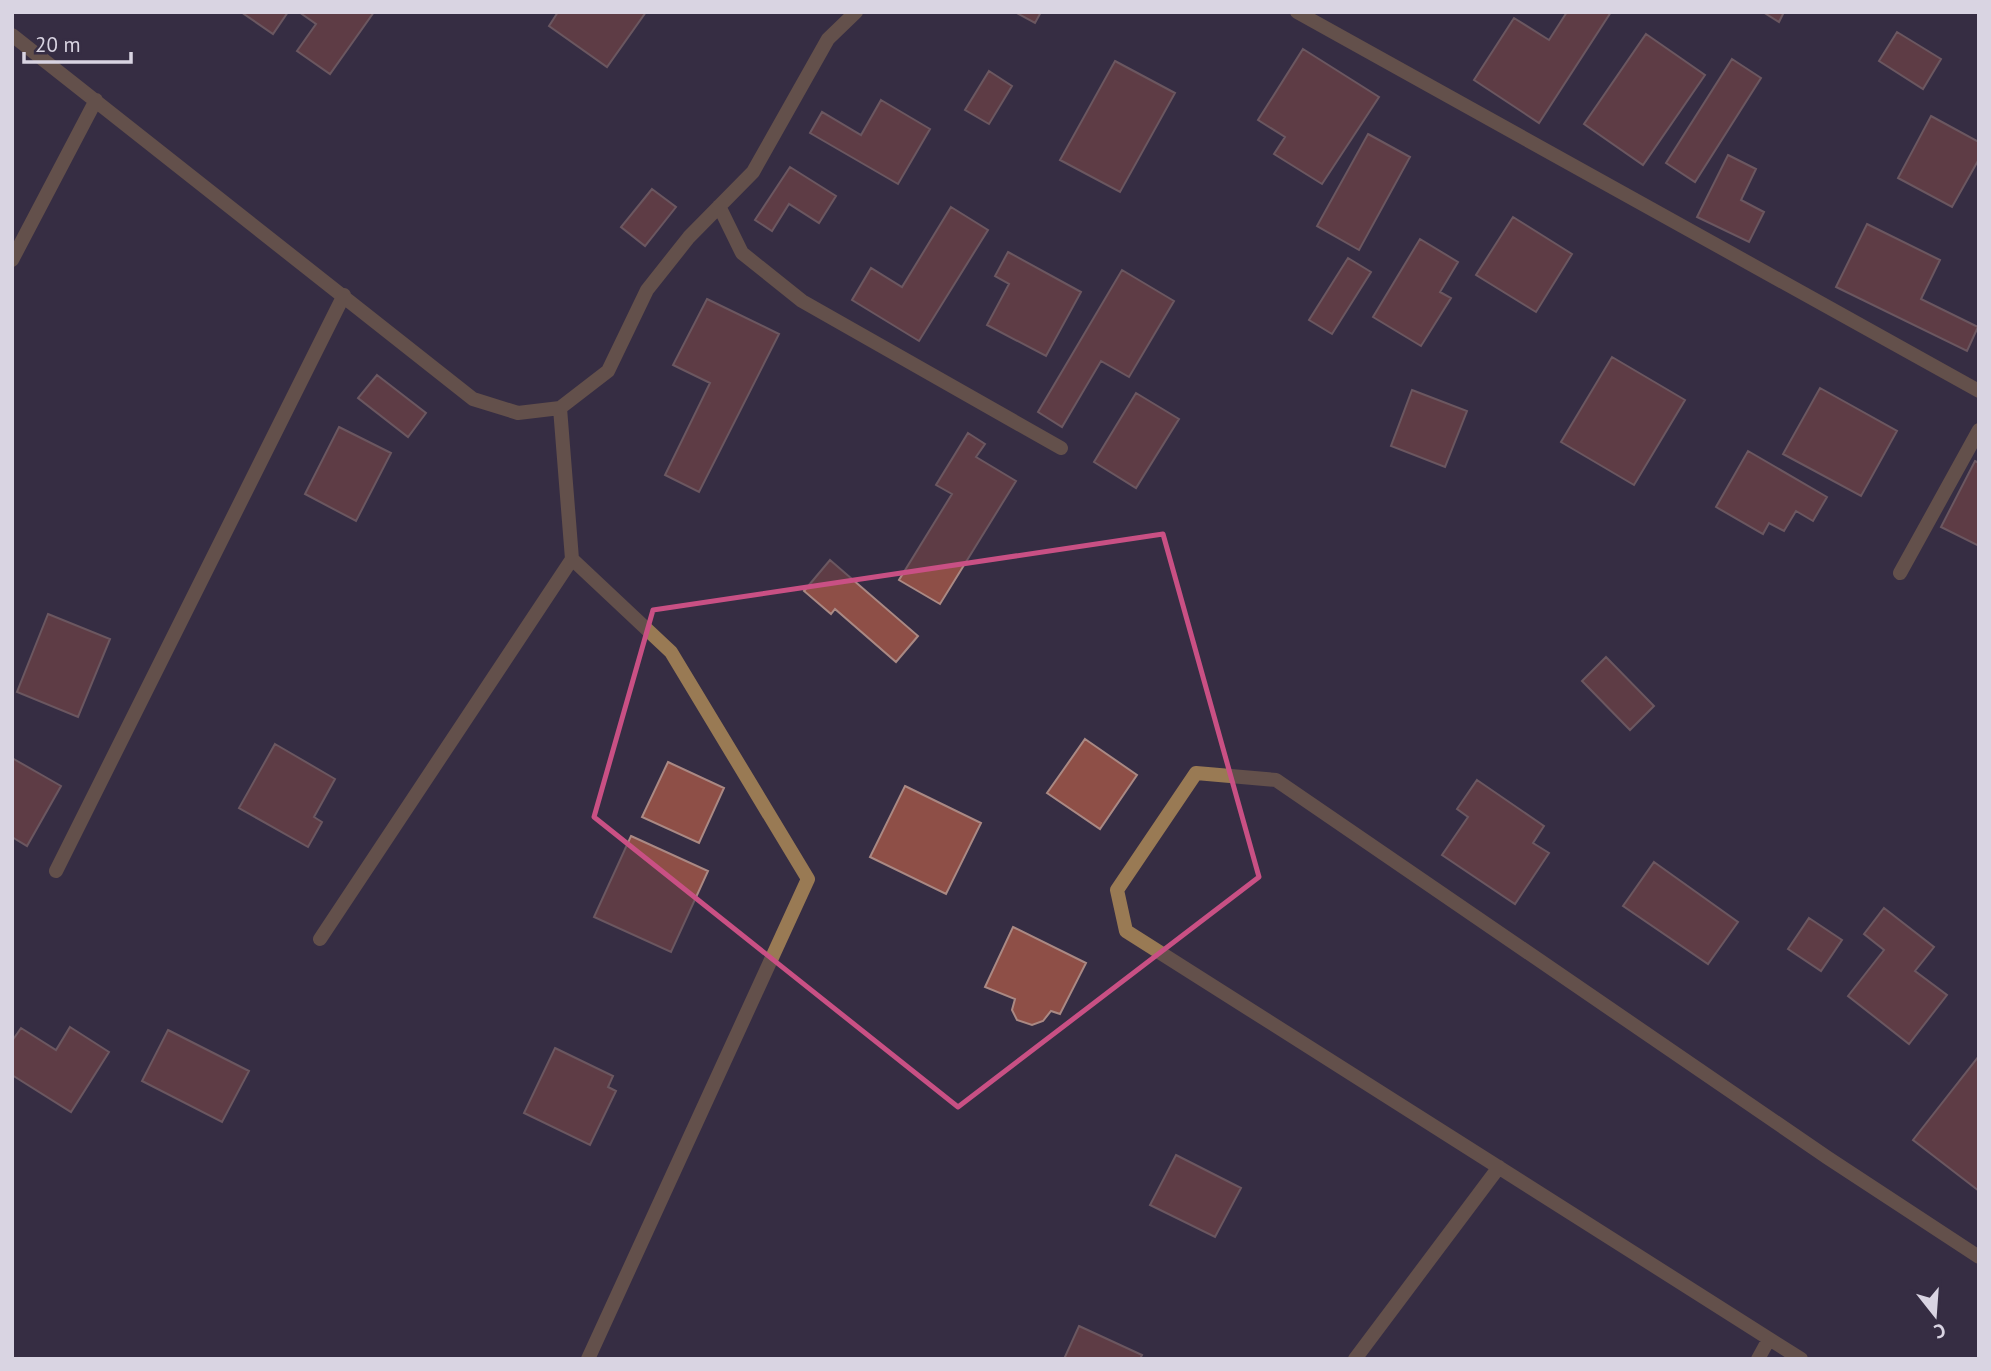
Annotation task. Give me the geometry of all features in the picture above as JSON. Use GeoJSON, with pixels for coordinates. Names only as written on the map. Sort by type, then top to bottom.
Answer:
{"type":"FeatureCollection","features":[{"type":"Feature","properties":{"kind":"street"},"geometry":{"type":"LineString","coordinates":[[12,35],[474,399],[519,413],[560,408],[608,371],[647,290],[688,237],[753,172],[828,39],[856,12]]}},
{"type":"Feature","properties":{"kind":"street"},"geometry":{"type":"LineString","coordinates":[[1297,12],[1979,391]]}},
{"type":"Feature","properties":{"kind":"street"},"geometry":{"type":"LineString","coordinates":[[12,260],[96,100]]}},
{"type":"Feature","properties":{"kind":"street"},"geometry":{"type":"LineString","coordinates":[[719,206],[741,253],[802,301],[1061,448]]}},
{"type":"Feature","properties":{"kind":"street"},"geometry":{"type":"LineString","coordinates":[[56,871],[344,295]]}},
{"type":"Feature","properties":{"kind":"street"},"geometry":{"type":"LineString","coordinates":[[320,939],[572,559],[560,408]]}},
{"type":"Feature","properties":{"kind":"street"},"geometry":{"type":"LineString","coordinates":[[1900,573],[1979,430]]}},
{"type":"Feature","properties":{"kind":"street"},"geometry":{"type":"LineString","coordinates":[[572,559],[671,652],[808,879],[588,1359]]}},
{"type":"Feature","properties":{"kind":"street"},"geometry":{"type":"LineString","coordinates":[[1801,1359],[1126,931],[1117,890],[1196,773],[1276,780],[1828,1158],[1979,1257]]}},
{"type":"Feature","properties":{"kind":"street"},"geometry":{"type":"LineString","coordinates":[[1354,1359],[1499,1167]]}},
{"type":"Feature","properties":{"kind":"street"},"geometry":{"type":"LineString","coordinates":[[1758,1359],[1769,1339]]}},
{"type":"Feature","properties":{"kind":"highlighted area"},"geometry":{"type":"Polygon","coordinates":[[[1163,534],[1259,877],[958,1107],[594,817],[653,610],[1163,534]]]}},
{"type":"Feature","properties":{"kind":"building"},"geometry":{"type":"Polygon","coordinates":[[[241,12],[288,12],[273,34],[241,12]]]}},
{"type":"Feature","properties":{"kind":"building"},"geometry":{"type":"Polygon","coordinates":[[[299,12],[374,12],[330,74],[297,51],[316,24],[299,12]]]}},
{"type":"Feature","properties":{"kind":"building"},"geometry":{"type":"Polygon","coordinates":[[[558,12],[646,12],[607,67],[549,26],[558,12]]]}},
{"type":"Feature","properties":{"kind":"building"},"geometry":{"type":"Polygon","coordinates":[[[1015,12],[1041,12],[1035,23],[1015,12]]]}},
{"type":"Feature","properties":{"kind":"building"},"geometry":{"type":"Polygon","coordinates":[[[1567,12],[1611,12],[1539,123],[1474,80],[1514,18],[1549,40],[1567,12]]]}},
{"type":"Feature","properties":{"kind":"building"},"geometry":{"type":"Polygon","coordinates":[[[1763,12],[1784,12],[1779,22],[1763,12]]]}},
{"type":"Feature","properties":{"kind":"building"},"geometry":{"type":"Polygon","coordinates":[[[1897,32],[1941,59],[1923,89],[1879,61],[1897,32]]]}},
{"type":"Feature","properties":{"kind":"building"},"geometry":{"type":"Polygon","coordinates":[[[1646,34],[1705,75],[1643,165],[1584,124],[1646,34]]]}},
{"type":"Feature","properties":{"kind":"building"},"geometry":{"type":"Polygon","coordinates":[[[1303,49],[1379,97],[1322,184],[1274,154],[1285,137],[1258,120],[1303,49]]]}},
{"type":"Feature","properties":{"kind":"building"},"geometry":{"type":"Polygon","coordinates":[[[1732,59],[1761,78],[1695,182],[1666,163],[1732,59]]]}},
{"type":"Feature","properties":{"kind":"building"},"geometry":{"type":"Polygon","coordinates":[[[1115,61],[1175,93],[1120,192],[1060,160],[1115,61]]]}},
{"type":"Feature","properties":{"kind":"building"},"geometry":{"type":"Polygon","coordinates":[[[989,71],[1012,86],[989,124],[965,110],[989,71]]]}},
{"type":"Feature","properties":{"kind":"building"},"geometry":{"type":"Polygon","coordinates":[[[881,100],[930,129],[898,184],[810,133],[822,112],[861,135],[881,100]]]}},
{"type":"Feature","properties":{"kind":"building"},"geometry":{"type":"Polygon","coordinates":[[[1931,116],[1979,142],[1979,159],[1952,207],[1898,178],[1931,116]]]}},
{"type":"Feature","properties":{"kind":"building"},"geometry":{"type":"Polygon","coordinates":[[[1368,134],[1410,157],[1359,250],[1317,226],[1368,134]]]}},
{"type":"Feature","properties":{"kind":"building"},"geometry":{"type":"Polygon","coordinates":[[[1728,155],[1756,169],[1741,200],[1764,212],[1749,242],[1697,217],[1728,155]]]}},
{"type":"Feature","properties":{"kind":"building"},"geometry":{"type":"Polygon","coordinates":[[[790,167],[836,196],[819,223],[789,204],[772,231],[755,220],[790,167]]]}},
{"type":"Feature","properties":{"kind":"building"},"geometry":{"type":"Polygon","coordinates":[[[652,189],[676,207],[645,246],[621,227],[652,189]]]}},
{"type":"Feature","properties":{"kind":"building"},"geometry":{"type":"Polygon","coordinates":[[[951,207],[988,230],[919,341],[852,300],[871,268],[902,287],[951,207]]]}},
{"type":"Feature","properties":{"kind":"building"},"geometry":{"type":"Polygon","coordinates":[[[1513,217],[1572,254],[1536,312],[1476,275],[1513,217]]]}},
{"type":"Feature","properties":{"kind":"building"},"geometry":{"type":"Polygon","coordinates":[[[1867,224],[1940,260],[1921,299],[1978,327],[1967,351],[1836,287],[1867,224]]]}},
{"type":"Feature","properties":{"kind":"building"},"geometry":{"type":"Polygon","coordinates":[[[1420,239],[1458,262],[1440,292],[1451,298],[1421,346],[1373,317],[1420,239]]]}},
{"type":"Feature","properties":{"kind":"building"},"geometry":{"type":"Polygon","coordinates":[[[1008,252],[1081,292],[1046,356],[987,325],[1009,284],[995,276],[1008,252]]]}},
{"type":"Feature","properties":{"kind":"building"},"geometry":{"type":"Polygon","coordinates":[[[1348,258],[1371,272],[1332,334],[1309,320],[1348,258]]]}},
{"type":"Feature","properties":{"kind":"building"},"geometry":{"type":"Polygon","coordinates":[[[1122,270],[1174,301],[1129,377],[1101,361],[1062,427],[1038,412],[1122,270]]]}},
{"type":"Feature","properties":{"kind":"building"},"geometry":{"type":"Polygon","coordinates":[[[707,299],[779,334],[699,492],[665,475],[710,383],[673,365],[707,299]]]}},
{"type":"Feature","properties":{"kind":"building"},"geometry":{"type":"Polygon","coordinates":[[[1612,357],[1685,400],[1634,485],[1561,442],[1612,357]]]}},
{"type":"Feature","properties":{"kind":"building"},"geometry":{"type":"Polygon","coordinates":[[[377,375],[426,413],[408,437],[358,398],[377,375]]]}},
{"type":"Feature","properties":{"kind":"building"},"geometry":{"type":"Polygon","coordinates":[[[1820,388],[1897,431],[1861,496],[1783,454],[1820,388]]]}},
{"type":"Feature","properties":{"kind":"building"},"geometry":{"type":"Polygon","coordinates":[[[1412,390],[1467,411],[1445,467],[1391,446],[1412,390]]]}},
{"type":"Feature","properties":{"kind":"building"},"geometry":{"type":"Polygon","coordinates":[[[1136,393],[1179,419],[1136,488],[1094,462],[1136,393]]]}},
{"type":"Feature","properties":{"kind":"building"},"geometry":{"type":"Polygon","coordinates":[[[339,427],[391,453],[356,521],[305,494],[339,427]]]}},
{"type":"Feature","properties":{"kind":"building"},"geometry":{"type":"Polygon","coordinates":[[[968,433],[985,444],[976,457],[1016,481],[940,604],[899,580],[952,494],[936,485],[968,433]]]}},
{"type":"Feature","properties":{"kind":"building"},"geometry":{"type":"Polygon","coordinates":[[[1748,451],[1827,497],[1813,521],[1796,511],[1784,531],[1769,523],[1763,534],[1716,507],[1748,451]]]}},
{"type":"Feature","properties":{"kind":"building"},"geometry":{"type":"Polygon","coordinates":[[[1975,461],[1979,463],[1979,546],[1941,527],[1975,461]]]}},
{"type":"Feature","properties":{"kind":"building"},"geometry":{"type":"Polygon","coordinates":[[[830,560],[918,636],[896,662],[835,609],[831,614],[804,591],[830,560]]]}},
{"type":"Feature","properties":{"kind":"building"},"geometry":{"type":"Polygon","coordinates":[[[48,614],[110,639],[78,717],[17,692],[48,614]]]}},
{"type":"Feature","properties":{"kind":"building"},"geometry":{"type":"Polygon","coordinates":[[[1606,657],[1654,706],[1630,730],[1582,681],[1606,657]]]}},
{"type":"Feature","properties":{"kind":"building"},"geometry":{"type":"Polygon","coordinates":[[[1085,739],[1137,775],[1100,829],[1047,793],[1085,739]]]}},
{"type":"Feature","properties":{"kind":"building"},"geometry":{"type":"Polygon","coordinates":[[[275,744],[335,779],[314,817],[322,822],[308,847],[239,808],[275,744]]]}},
{"type":"Feature","properties":{"kind":"building"},"geometry":{"type":"Polygon","coordinates":[[[12,758],[61,786],[27,846],[12,837],[12,758]]]}},
{"type":"Feature","properties":{"kind":"building"},"geometry":{"type":"Polygon","coordinates":[[[668,762],[724,788],[699,843],[642,817],[668,762]]]}},
{"type":"Feature","properties":{"kind":"building"},"geometry":{"type":"Polygon","coordinates":[[[1477,780],[1544,826],[1533,843],[1549,853],[1515,904],[1442,855],[1468,817],[1457,809],[1477,780]]]}},
{"type":"Feature","properties":{"kind":"building"},"geometry":{"type":"Polygon","coordinates":[[[905,786],[981,823],[946,894],[870,857],[905,786]]]}},
{"type":"Feature","properties":{"kind":"building"},"geometry":{"type":"Polygon","coordinates":[[[631,836],[708,871],[671,952],[594,917],[631,836]]]}},
{"type":"Feature","properties":{"kind":"building"},"geometry":{"type":"Polygon","coordinates":[[[1654,862],[1738,922],[1708,964],[1623,906],[1654,862]]]}},
{"type":"Feature","properties":{"kind":"building"},"geometry":{"type":"Polygon","coordinates":[[[1884,908],[1934,947],[1915,971],[1947,995],[1909,1044],[1848,996],[1884,950],[1864,934],[1884,908]]]}},
{"type":"Feature","properties":{"kind":"building"},"geometry":{"type":"Polygon","coordinates":[[[1809,918],[1842,940],[1821,971],[1788,949],[1809,918]]]}},
{"type":"Feature","properties":{"kind":"building"},"geometry":{"type":"Polygon","coordinates":[[[1013,927],[1086,963],[1060,1014],[1051,1011],[1043,1021],[1032,1025],[1017,1020],[1012,1010],[1015,999],[985,987],[1013,927]]]}},
{"type":"Feature","properties":{"kind":"building"},"geometry":{"type":"Polygon","coordinates":[[[70,1027],[109,1052],[71,1112],[12,1075],[12,1041],[21,1028],[56,1050],[70,1027]]]}},
{"type":"Feature","properties":{"kind":"building"},"geometry":{"type":"Polygon","coordinates":[[[168,1030],[249,1071],[222,1122],[142,1081],[168,1030]]]}},
{"type":"Feature","properties":{"kind":"building"},"geometry":{"type":"Polygon","coordinates":[[[555,1048],[613,1076],[608,1087],[616,1091],[590,1145],[524,1113],[555,1048]]]}},
{"type":"Feature","properties":{"kind":"building"},"geometry":{"type":"Polygon","coordinates":[[[1979,1056],[1979,1191],[1913,1140],[1979,1056]]]}},
{"type":"Feature","properties":{"kind":"building"},"geometry":{"type":"Polygon","coordinates":[[[1176,1155],[1241,1188],[1215,1237],[1150,1205],[1176,1155]]]}},
{"type":"Feature","properties":{"kind":"building"},"geometry":{"type":"Polygon","coordinates":[[[1079,1326],[1142,1355],[1140,1359],[1064,1359],[1079,1326]]]}}]}
